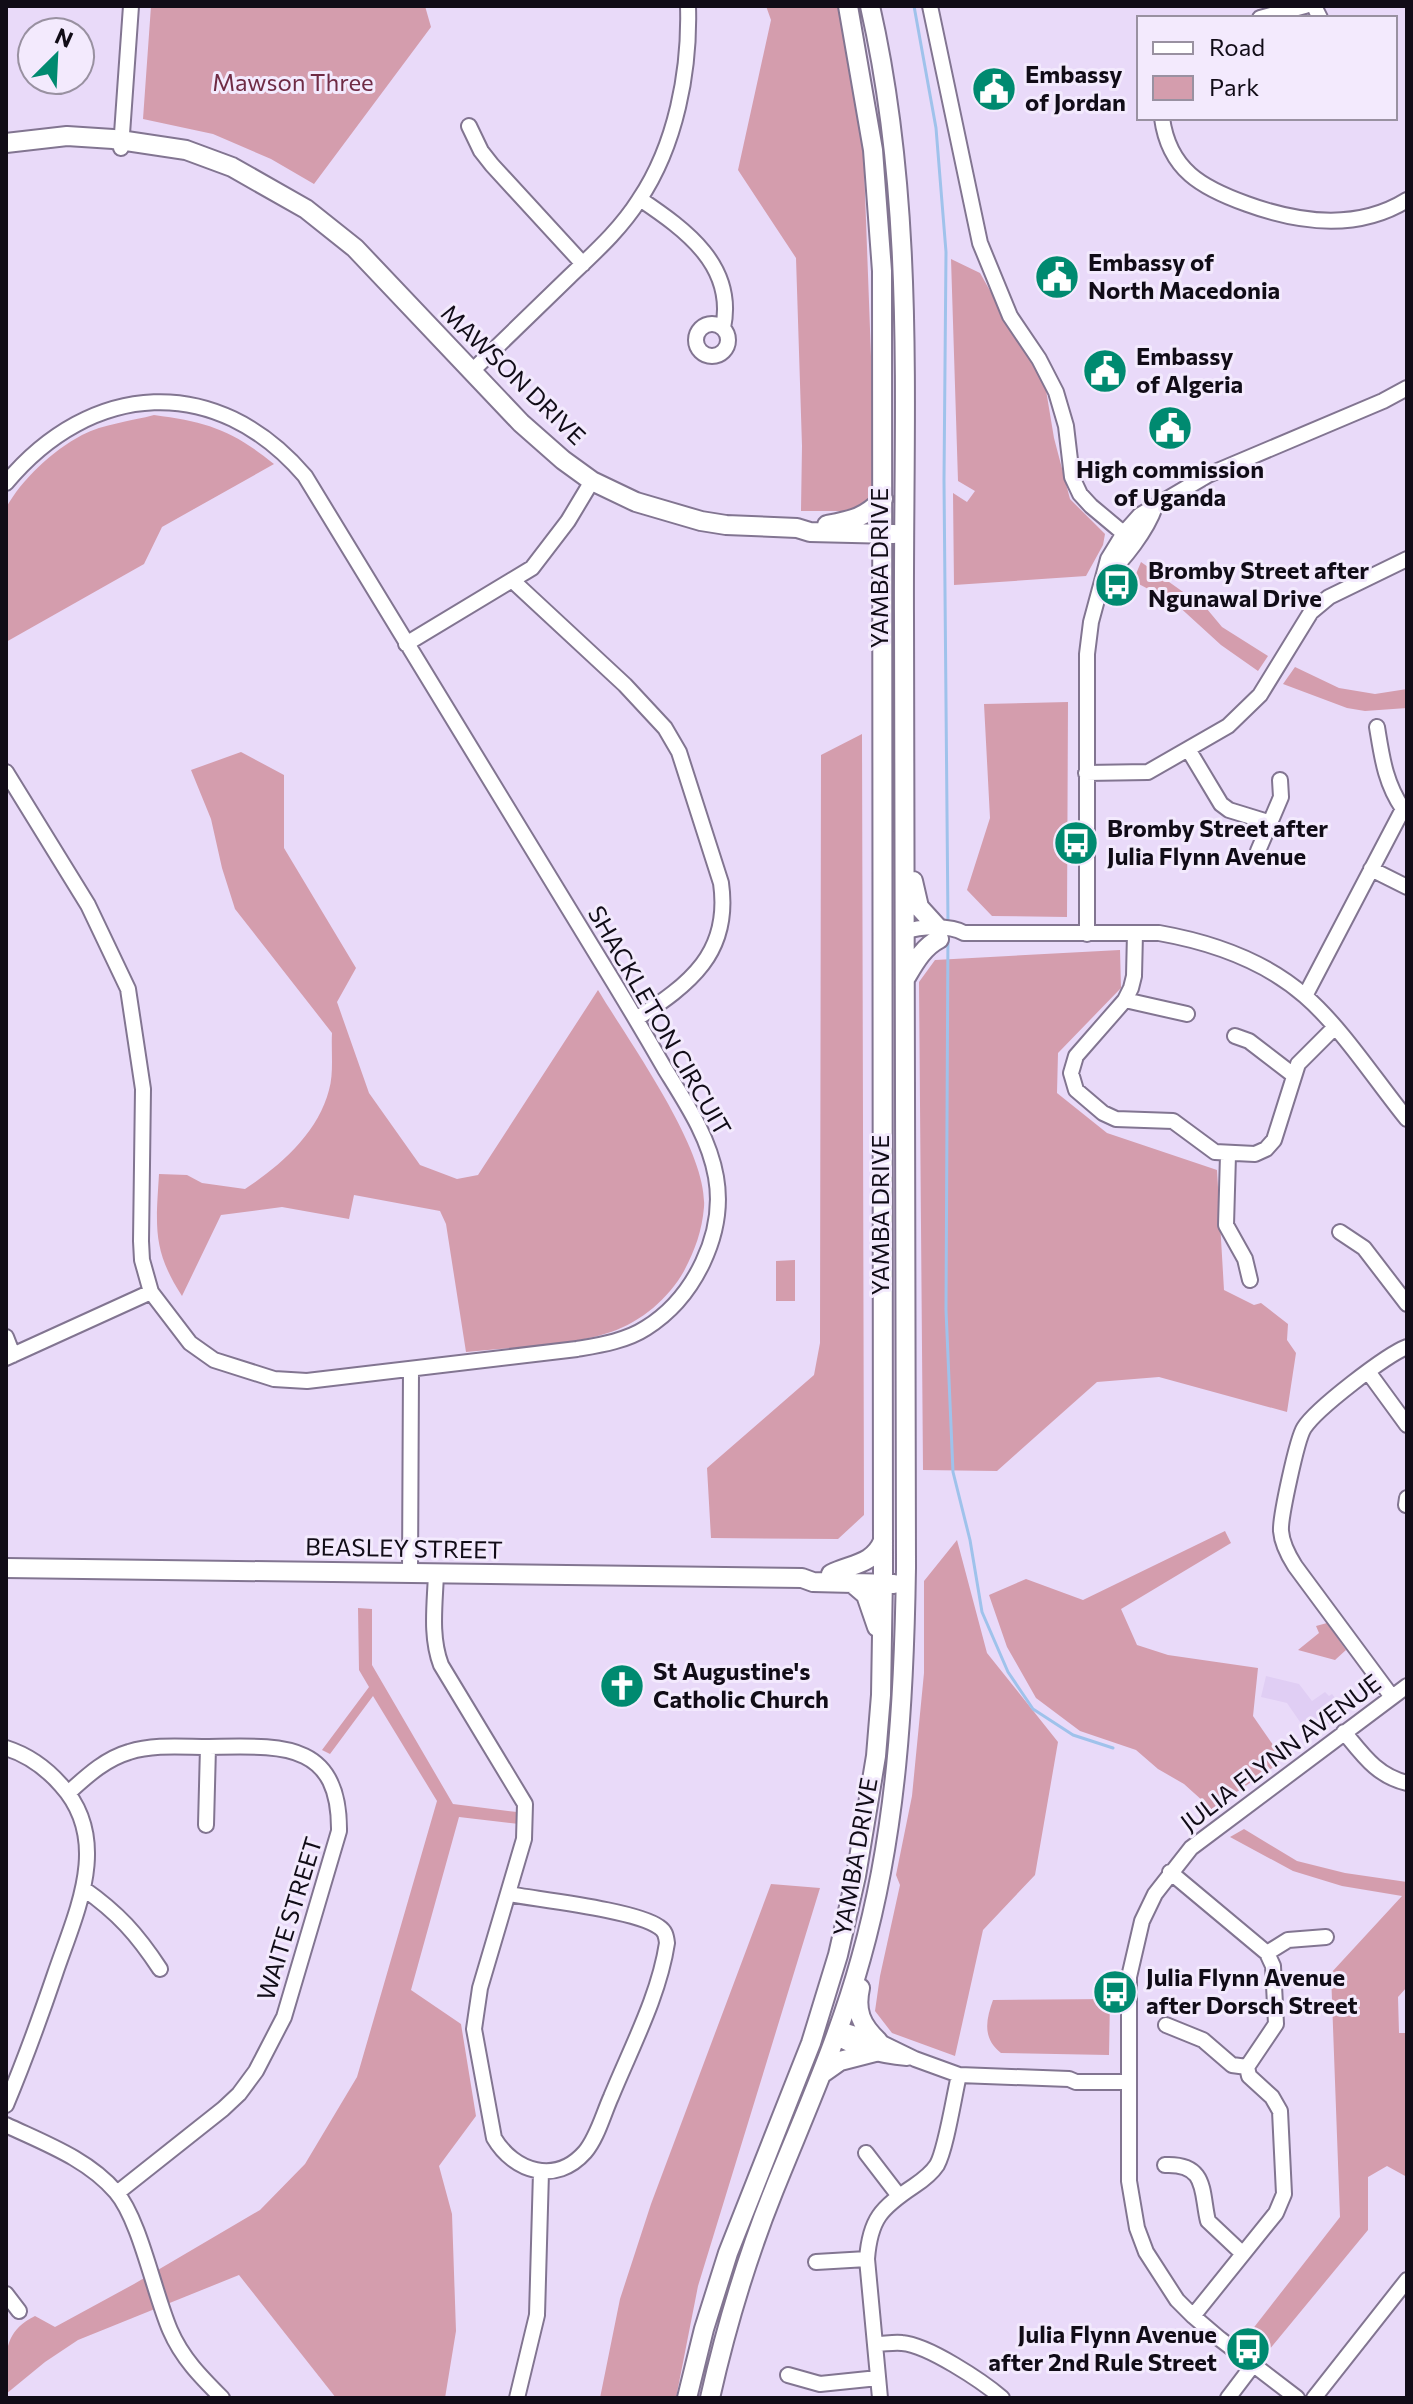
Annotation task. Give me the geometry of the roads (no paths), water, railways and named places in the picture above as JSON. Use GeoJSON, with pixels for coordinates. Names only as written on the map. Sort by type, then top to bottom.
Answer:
{"type":"FeatureCollection","features":[{"type":"Feature","properties":{"kind":"main road","name":"YAMBA DRIVE"},"geometry":{"type":"LineString","coordinates":[[687,2398],[704,2329],[728,2253],[816,2026],[838,1955],[867,1819],[878,1729],[883,1654],[882,271],[868,111],[848,6]]}},
{"type":"Feature","properties":{"kind":"main road","name":"YAMBA DRIVE"},"geometry":{"type":"LineString","coordinates":[[710,2398],[748,2260],[823,2073],[861,1957],[879,1880],[898,1758],[903,1696],[906,1580],[903,935],[905,335],[902,235],[889,106],[870,6]]}},
{"type":"Feature","properties":{"kind":"main road","name":"MAWSON DRIVE"},"geometry":{"type":"LineString","coordinates":[[6,143],[67,136],[117,144]]}},
{"type":"Feature","properties":{"kind":"main road","name":"MAWSON DRIVE"},"geometry":{"type":"LineString","coordinates":[[6,156],[65,147],[117,144],[172,146],[232,167],[306,209],[355,248],[521,423],[592,481],[636,502],[701,521],[797,528],[810,532],[857,534],[883,530]]}},
{"type":"Feature","properties":{"kind":"main road"},"geometry":{"type":"LineString","coordinates":[[827,525],[867,514],[883,499]]}},
{"type":"Feature","properties":{"kind":"main road","name":"MAWSON DRIVE"},"geometry":{"type":"LineString","coordinates":[[797,528],[811,524],[883,530]]}},
{"type":"Feature","properties":{"kind":"main road"},"geometry":{"type":"LineString","coordinates":[[883,530],[903,530]]}},
{"type":"Feature","properties":{"kind":"main road"},"geometry":{"type":"LineString","coordinates":[[857,534],[872,555],[875,587],[883,606]]}},
{"type":"Feature","properties":{"kind":"main road"},"geometry":{"type":"LineString","coordinates":[[905,852],[919,907],[939,934],[905,980]]}},
{"type":"Feature","properties":{"kind":"main road"},"geometry":{"type":"LineString","coordinates":[[883,913],[891,927],[903,935],[891,948],[890,980],[883,1011]]}},
{"type":"Feature","properties":{"kind":"main road"},"geometry":{"type":"LineString","coordinates":[[831,1574],[866,1562],[880,1549],[883,1541]]}},
{"type":"Feature","properties":{"kind":"main road","name":"BEASLEY STREET"},"geometry":{"type":"LineString","coordinates":[[6,1568],[802,1578],[813,1582],[852,1583],[883,1579]]}},
{"type":"Feature","properties":{"kind":"main road","name":"BEASLEY STREET"},"geometry":{"type":"LineString","coordinates":[[802,1578],[813,1573],[883,1579]]}},
{"type":"Feature","properties":{"kind":"main road"},"geometry":{"type":"LineString","coordinates":[[883,1579],[906,1580]]}},
{"type":"Feature","properties":{"kind":"main road"},"geometry":{"type":"LineString","coordinates":[[852,1583],[867,1597],[883,1654]]}},
{"type":"Feature","properties":{"kind":"main road"},"geometry":{"type":"LineString","coordinates":[[823,2073],[840,2061],[876,2047],[858,2011],[861,1957]]}},
{"type":"Feature","properties":{"kind":"main road"},"geometry":{"type":"LineString","coordinates":[[816,2026],[837,2033]]}},
{"type":"Feature","properties":{"kind":"street"},"geometry":{"type":"LineString","coordinates":[[117,144],[121,76],[125,71],[131,6]]}},
{"type":"Feature","properties":{"kind":"street"},"geometry":{"type":"LineString","coordinates":[[472,371],[605,243],[640,199],[667,144],[680,101],[689,37],[688,6]]}},
{"type":"Feature","properties":{"kind":"street"},"geometry":{"type":"LineString","coordinates":[[930,6],[980,243],[1010,316],[1039,359],[1056,392],[1066,426],[1072,477],[1080,494],[1129,538]]}},
{"type":"Feature","properties":{"kind":"street"},"geometry":{"type":"LineString","coordinates":[[1268,16],[1305,6]]}},
{"type":"Feature","properties":{"kind":"street"},"geometry":{"type":"LineString","coordinates":[[1162,120],[1168,146],[1190,176],[1206,188],[1258,208],[1286,217],[1325,222],[1361,219],[1397,207],[1407,200]]}},
{"type":"Feature","properties":{"kind":"street"},"geometry":{"type":"LineString","coordinates":[[469,126],[492,165],[583,264]]}},
{"type":"Feature","properties":{"kind":"street"},"geometry":{"type":"LineString","coordinates":[[640,199],[674,222],[694,240],[712,263],[728,306],[723,328]]}},
{"type":"Feature","properties":{"kind":"street"},"geometry":{"type":"LineString","coordinates":[[1087,934],[1087,654],[1091,622],[1104,580],[1140,515],[1208,475],[1407,388]]}},
{"type":"Feature","properties":{"kind":"street","name":"SHACKLETON CIRCUIT"},"geometry":{"type":"LineString","coordinates":[[6,483],[29,457],[75,423],[103,411],[139,403],[169,401],[198,406],[251,430],[285,453],[305,476],[636,1019],[710,1151],[717,1181],[711,1245],[696,1275],[672,1307],[645,1329],[612,1343],[307,1381],[274,1379],[245,1372],[214,1360],[190,1343],[151,1292],[142,1260],[143,1089],[128,989],[88,905],[6,772]]}},
{"type":"Feature","properties":{"kind":"street"},"geometry":{"type":"LineString","coordinates":[[406,644],[532,568],[544,555],[592,481]]}},
{"type":"Feature","properties":{"kind":"street"},"geometry":{"type":"LineString","coordinates":[[1086,773],[1148,772],[1228,726],[1260,695],[1311,612],[1329,597],[1407,559]]}},
{"type":"Feature","properties":{"kind":"street"},"geometry":{"type":"LineString","coordinates":[[513,581],[625,685],[665,728],[679,752],[721,883],[724,903],[717,942],[706,959],[665,1000],[636,1019]]}},
{"type":"Feature","properties":{"kind":"street"},"geometry":{"type":"LineString","coordinates":[[1305,996],[1405,809],[1390,791],[1377,727]]}},
{"type":"Feature","properties":{"kind":"street"},"geometry":{"type":"LineString","coordinates":[[1188,749],[1221,804],[1229,810],[1268,822]]}},
{"type":"Feature","properties":{"kind":"street"},"geometry":{"type":"LineString","coordinates":[[1258,851],[1281,797],[1280,780]]}},
{"type":"Feature","properties":{"kind":"street"},"geometry":{"type":"LineString","coordinates":[[1371,869],[1407,887]]}},
{"type":"Feature","properties":{"kind":"street"},"geometry":{"type":"LineString","coordinates":[[903,935],[916,929],[957,938],[964,933],[1135,933],[1173,936],[1217,948],[1277,976],[1305,996],[1407,1119]]}},
{"type":"Feature","properties":{"kind":"street"},"geometry":{"type":"LineString","coordinates":[[1135,933],[1134,976],[1125,1000],[1076,1056],[1071,1073],[1076,1090],[1103,1113],[1116,1119],[1173,1121],[1215,1152],[1255,1154],[1266,1149],[1274,1140],[1292,1074],[1298,1064],[1334,1028]]}},
{"type":"Feature","properties":{"kind":"street"},"geometry":{"type":"LineString","coordinates":[[1125,1000],[1187,1014]]}},
{"type":"Feature","properties":{"kind":"street"},"geometry":{"type":"LineString","coordinates":[[1235,1036],[1249,1041],[1292,1074]]}},
{"type":"Feature","properties":{"kind":"street"},"geometry":{"type":"LineString","coordinates":[[1228,1155],[1226,1225],[1245,1259],[1250,1280]]}},
{"type":"Feature","properties":{"kind":"street"},"geometry":{"type":"LineString","coordinates":[[1340,1232],[1364,1248],[1407,1304]]}},
{"type":"Feature","properties":{"kind":"street"},"geometry":{"type":"LineString","coordinates":[[6,1337],[10,1356],[151,1292]]}},
{"type":"Feature","properties":{"kind":"street"},"geometry":{"type":"LineString","coordinates":[[1392,1697],[1289,1557],[1280,1529],[1301,1432],[1311,1418],[1388,1357],[1407,1347]]}},
{"type":"Feature","properties":{"kind":"street"},"geometry":{"type":"LineString","coordinates":[[410,1573],[411,1369]]}},
{"type":"Feature","properties":{"kind":"street"},"geometry":{"type":"LineString","coordinates":[[1369,1373],[1407,1425]]}},
{"type":"Feature","properties":{"kind":"street"},"geometry":{"type":"LineString","coordinates":[[1406,1505],[1407,1498]]}},
{"type":"Feature","properties":{"kind":"street"},"geometry":{"type":"LineString","coordinates":[[436,1573],[434,1633],[441,1665],[525,1804],[524,1839],[480,1988],[474,2029],[494,2138],[503,2153],[514,2162],[541,2172],[570,2165],[590,2145],[641,2026],[667,1943],[666,1934],[661,1928],[633,1917],[508,1894]]}},
{"type":"Feature","properties":{"kind":"street","name":"JULIA FLYNN AVENUE"},"geometry":{"type":"LineString","coordinates":[[1297,2398],[1193,2316],[1177,2300],[1146,2252],[1137,2228],[1129,2181],[1129,1977],[1142,1921],[1155,1894],[1191,1848],[1407,1686]]}},
{"type":"Feature","properties":{"kind":"street"},"geometry":{"type":"LineString","coordinates":[[1344,1732],[1382,1774],[1407,1783]]}},
{"type":"Feature","properties":{"kind":"street"},"geometry":{"type":"LineString","coordinates":[[206,1825],[208,1747]]}},
{"type":"Feature","properties":{"kind":"street","name":"WAITE STREET"},"geometry":{"type":"LineString","coordinates":[[68,1793],[95,1769],[129,1752],[147,1748],[276,1747],[312,1761],[326,1772],[335,1788],[339,1810],[339,1831],[284,2017],[256,2071],[223,2109],[117,2193]]}},
{"type":"Feature","properties":{"kind":"street"},"geometry":{"type":"LineString","coordinates":[[6,1748],[48,1770],[68,1793],[84,1825],[88,1849],[84,1889],[25,2060],[6,2105]]}},
{"type":"Feature","properties":{"kind":"street"},"geometry":{"type":"LineString","coordinates":[[1170,1872],[1267,1953],[1273,1966],[1276,2024],[1247,2067],[1249,2076],[1272,2097],[1280,2111],[1284,2194],[1276,2213],[1193,2316]]}},
{"type":"Feature","properties":{"kind":"street"},"geometry":{"type":"LineString","coordinates":[[84,1889],[114,1910],[137,1935],[160,1969]]}},
{"type":"Feature","properties":{"kind":"street"},"geometry":{"type":"LineString","coordinates":[[1267,1953],[1288,1940],[1326,1937]]}},
{"type":"Feature","properties":{"kind":"street"},"geometry":{"type":"LineString","coordinates":[[1166,2025],[1203,2040],[1232,2065],[1247,2067]]}},
{"type":"Feature","properties":{"kind":"street"},"geometry":{"type":"LineString","coordinates":[[837,2033],[963,2076],[1069,2079],[1076,2082],[1128,2078]]}},
{"type":"Feature","properties":{"kind":"street"},"geometry":{"type":"LineString","coordinates":[[880,2398],[867,2259],[869,2236],[881,2211],[927,2177],[938,2164],[963,2076]]}},
{"type":"Feature","properties":{"kind":"street"},"geometry":{"type":"LineString","coordinates":[[6,2125],[82,2163],[117,2193],[134,2225],[170,2330],[188,2362],[222,2398]]}},
{"type":"Feature","properties":{"kind":"street"},"geometry":{"type":"LineString","coordinates":[[866,2153],[899,2196]]}},
{"type":"Feature","properties":{"kind":"street"},"geometry":{"type":"LineString","coordinates":[[1165,2165],[1187,2168],[1199,2178],[1205,2191],[1208,2221],[1243,2254]]}},
{"type":"Feature","properties":{"kind":"street"},"geometry":{"type":"LineString","coordinates":[[517,2398],[537,2315],[541,2172]]}},
{"type":"Feature","properties":{"kind":"street"},"geometry":{"type":"LineString","coordinates":[[816,2262],[867,2259]]}},
{"type":"Feature","properties":{"kind":"street"},"geometry":{"type":"LineString","coordinates":[[1314,2398],[1407,2280]]}},
{"type":"Feature","properties":{"kind":"street"},"geometry":{"type":"LineString","coordinates":[[6,2294],[19,2311]]}},
{"type":"Feature","properties":{"kind":"street"},"geometry":{"type":"LineString","coordinates":[[876,2344],[902,2343],[922,2348],[986,2385],[1002,2398]]}},
{"type":"Feature","properties":{"kind":"street"},"geometry":{"type":"LineString","coordinates":[[1228,2398],[1253,2365]]}},
{"type":"Feature","properties":{"kind":"street"},"geometry":{"type":"LineString","coordinates":[[788,2375],[820,2384],[878,2378]]}},
{"type":"Feature","properties":{"kind":"waterway"},"geometry":{"type":"LineString","coordinates":[[914,6],[936,128],[946,252],[944,480],[948,924]]}},
{"type":"Feature","properties":{"kind":"waterway"},"geometry":{"type":"LineString","coordinates":[[948,931],[946,1310],[953,1472],[970,1540],[982,1612],[1008,1672],[1033,1709],[1073,1735],[1113,1748]]}},
{"type":"Feature","properties":{"kind":"place","name":"Embassy of Jordan"},"geometry":{"type":"Point","coordinates":[994,89]}},
{"type":"Feature","properties":{"kind":"place","name":"Embassy of North Macedonia"},"geometry":{"type":"Point","coordinates":[1057,277]}},
{"type":"Feature","properties":{"kind":"place","name":"Embassy of Algeria"},"geometry":{"type":"Point","coordinates":[1105,371]}},
{"type":"Feature","properties":{"kind":"place","name":"High commission of Uganda"},"geometry":{"type":"Point","coordinates":[1170,428]}},
{"type":"Feature","properties":{"kind":"place","name":"Bromby Street after Ngunawal Drive"},"geometry":{"type":"Point","coordinates":[1117,585]}},
{"type":"Feature","properties":{"kind":"place","name":"Bromby Street after Julia Flynn Avenue"},"geometry":{"type":"Point","coordinates":[1076,843]}},
{"type":"Feature","properties":{"kind":"place","name":"St Augustine's Catholic Church"},"geometry":{"type":"Point","coordinates":[622,1686]}},
{"type":"Feature","properties":{"kind":"place","name":"Julia Flynn Avenue after Dorsch Street"},"geometry":{"type":"Point","coordinates":[1115,1992]}},
{"type":"Feature","properties":{"kind":"place","name":"Julia Flynn Avenue after 2nd Rule Street"},"geometry":{"type":"Point","coordinates":[1248,2349]}},
{"type":"Feature","properties":{"kind":"park label","name":"Mawson Three"},"geometry":{"type":"Point","coordinates":[293,83]}}]}
